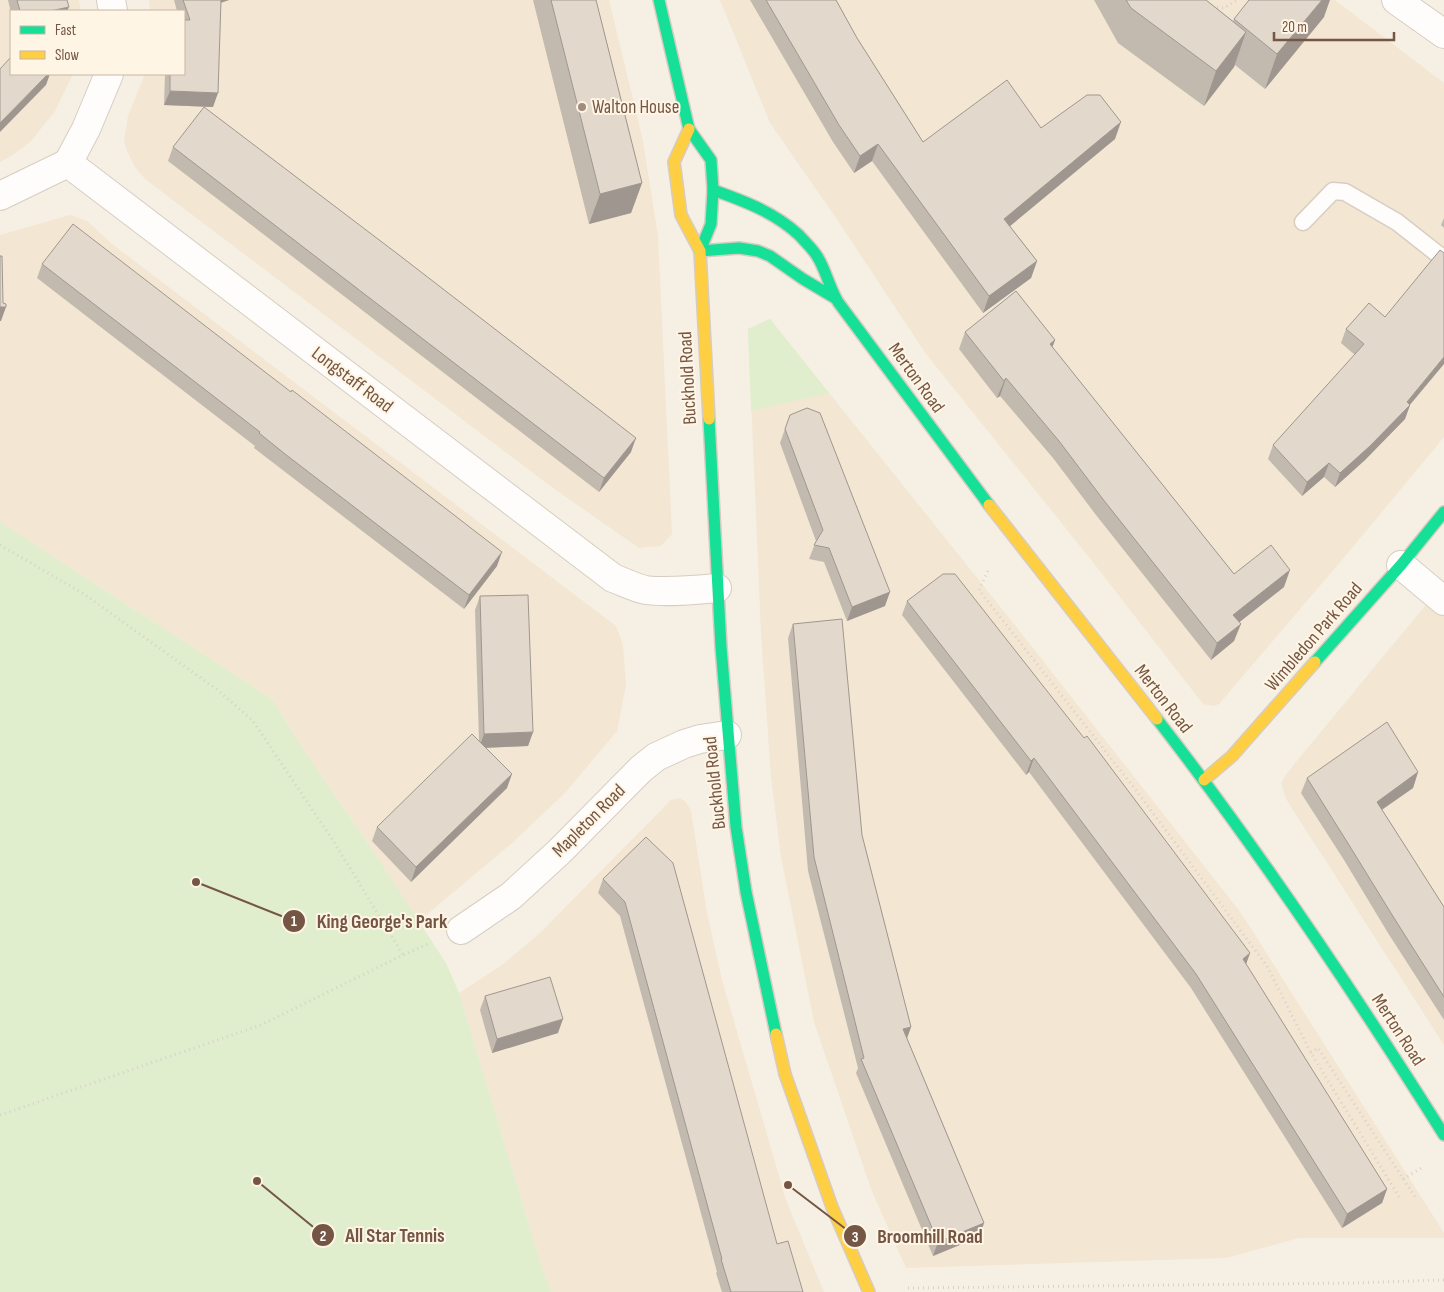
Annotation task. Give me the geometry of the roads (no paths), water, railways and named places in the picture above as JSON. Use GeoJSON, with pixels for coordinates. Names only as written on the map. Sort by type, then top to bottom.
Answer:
{"type":"FeatureCollection","features":[{"type":"Feature","properties":{"kind":"street"},"geometry":{"type":"LineString","coordinates":[[659,0],[689,129],[710,160],[713,190],[711,224],[700,251]]}},
{"type":"Feature","properties":{"kind":"street"},"geometry":{"type":"LineString","coordinates":[[1396,0],[1444,34]]}},
{"type":"Feature","properties":{"kind":"street"},"geometry":{"type":"LineString","coordinates":[[0,196],[68,164],[86,129],[109,75]]}},
{"type":"Feature","properties":{"kind":"street"},"geometry":{"type":"LineString","coordinates":[[689,129],[674,162],[681,215],[700,251]]}},
{"type":"Feature","properties":{"kind":"street","name":"Longstaff Road"},"geometry":{"type":"LineString","coordinates":[[68,164],[613,578],[647,590],[691,591],[717,588]]}},
{"type":"Feature","properties":{"kind":"street","name":"Merton Road"},"geometry":{"type":"LineString","coordinates":[[713,190],[756,207],[791,228],[817,256],[835,298],[915,407],[1006,528],[1204,780],[1289,898],[1397,1060],[1444,1135]]}},
{"type":"Feature","properties":{"kind":"street","name":"Merton Road"},"geometry":{"type":"LineString","coordinates":[[700,251],[749,248],[765,253],[835,298]]}},
{"type":"Feature","properties":{"kind":"street","name":"Buckhold Road"},"geometry":{"type":"LineString","coordinates":[[700,251],[717,588],[736,828],[746,892],[785,1074],[832,1208],[869,1292]]}},
{"type":"Feature","properties":{"kind":"street","name":"Wimbledon Park Road"},"geometry":{"type":"LineString","coordinates":[[1204,780],[1232,756],[1401,565],[1444,512]]}},
{"type":"Feature","properties":{"kind":"street"},"geometry":{"type":"LineString","coordinates":[[1401,565],[1444,600]]}},
{"type":"Feature","properties":{"kind":"street","name":"Mapleton Road"},"geometry":{"type":"LineString","coordinates":[[461,930],[512,896],[560,851],[641,769],[656,757],[700,739],[728,735]]}},
{"type":"Feature","properties":{"kind":"lane"},"geometry":{"type":"LineString","coordinates":[[1303,222],[1333,191],[1345,192],[1397,222],[1444,259]]}},
{"type":"Feature","properties":{"kind":"place","name":"Walton House"},"geometry":{"type":"Point","coordinates":[582,107]}},
{"type":"Feature","properties":{"kind":"place","name":"King George's Park"},"geometry":{"type":"Point","coordinates":[196,882]}},
{"type":"Feature","properties":{"kind":"place","name":"All Star Tennis"},"geometry":{"type":"Point","coordinates":[257,1181]}},
{"type":"Feature","properties":{"kind":"place","name":"Broomhill Road"},"geometry":{"type":"Point","coordinates":[788,1185]}}]}
